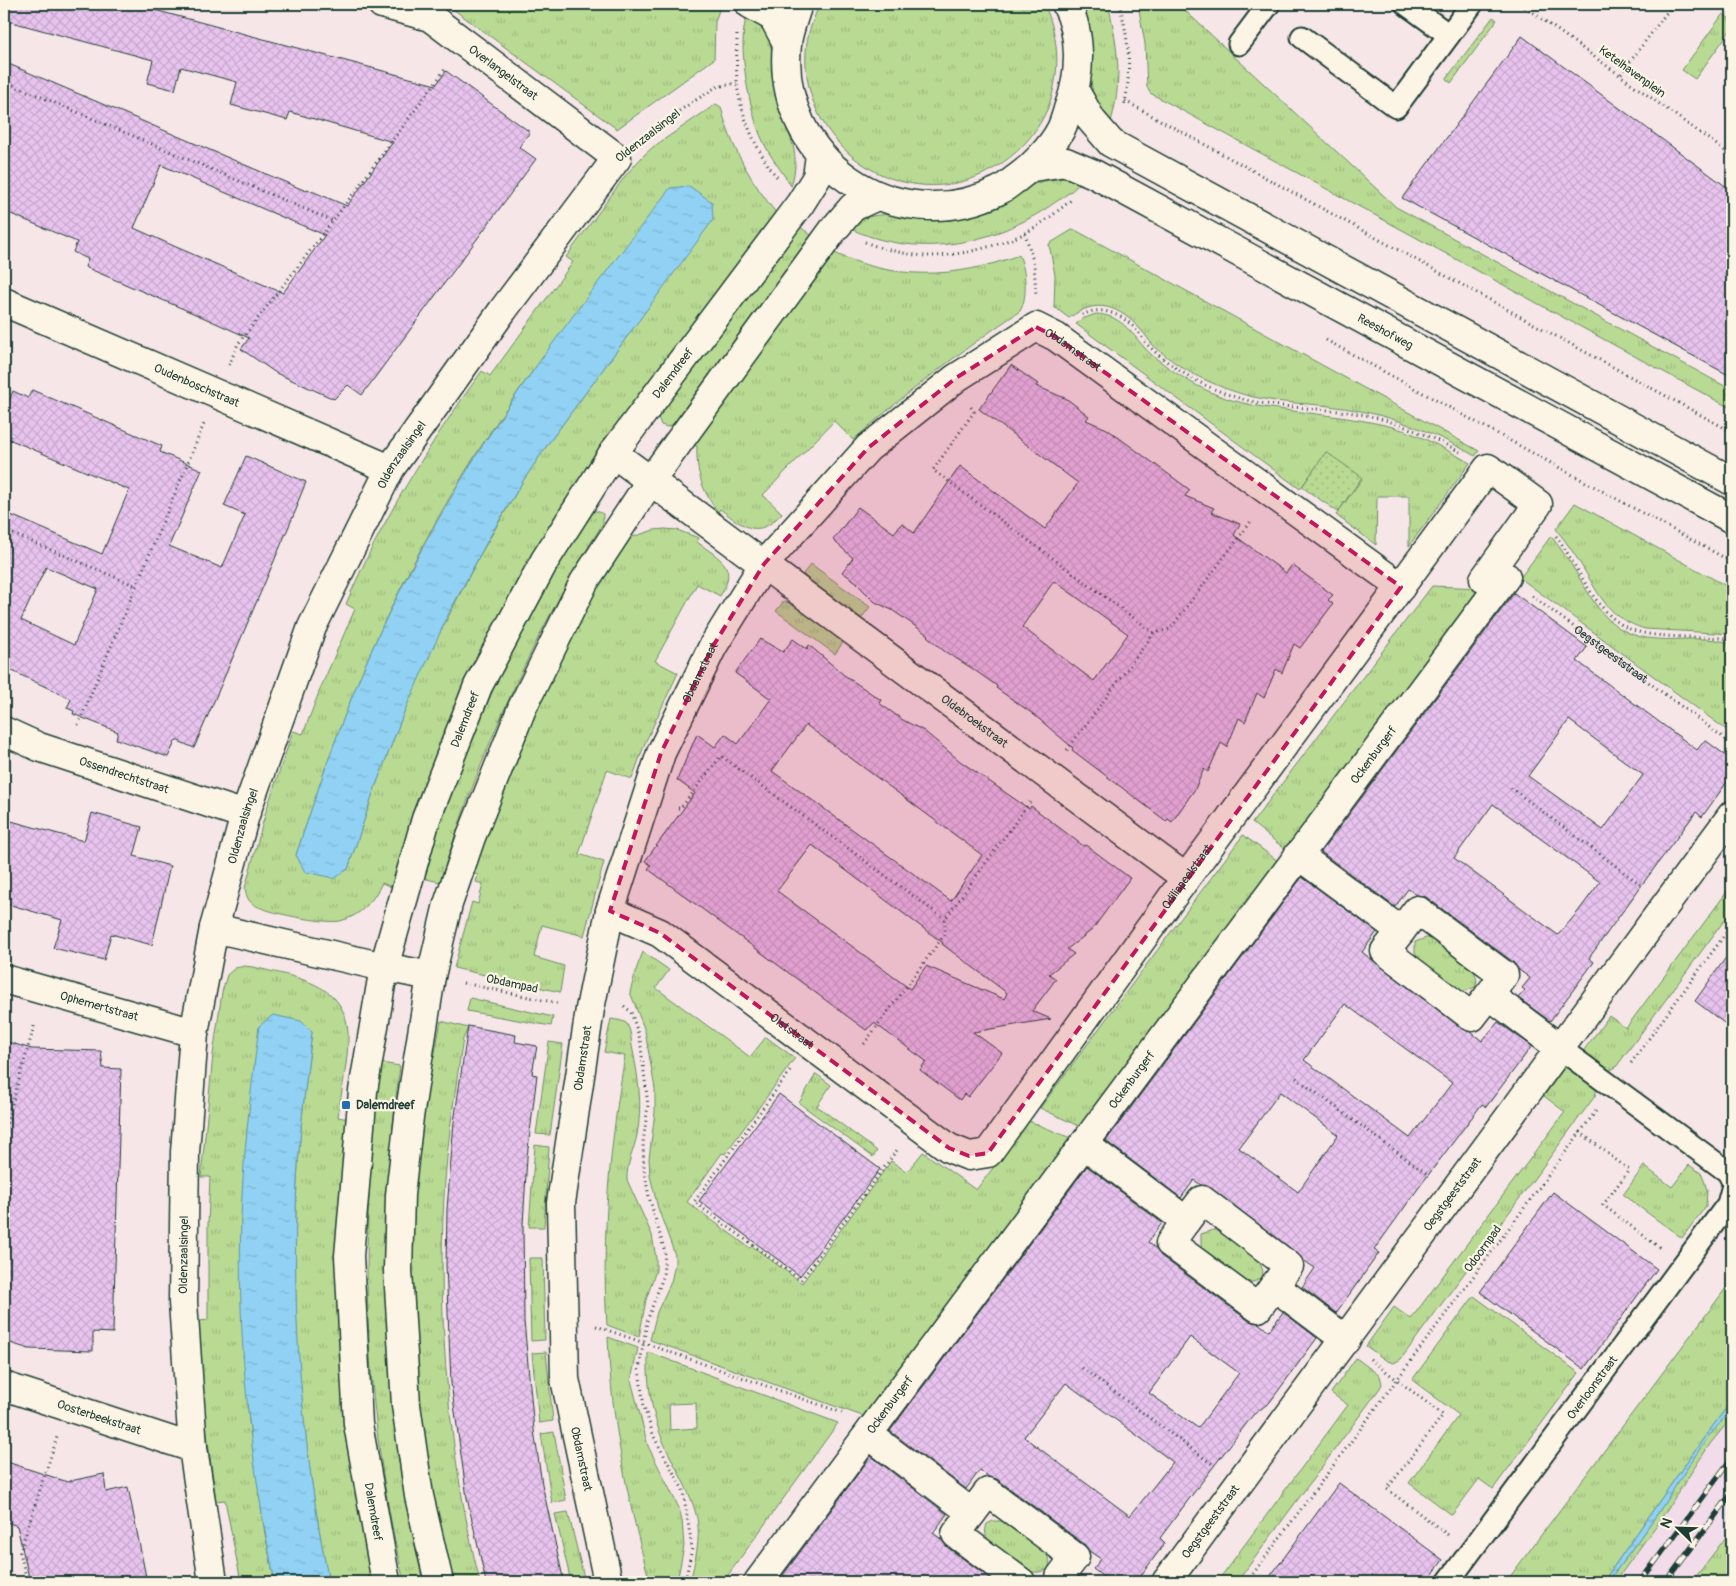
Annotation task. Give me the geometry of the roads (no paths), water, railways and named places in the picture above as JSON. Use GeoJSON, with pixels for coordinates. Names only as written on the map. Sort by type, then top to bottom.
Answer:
{"type":"FeatureCollection","features":[{"type":"Feature","properties":{"kind":"street","name":"Overlangelstraat"},"geometry":{"type":"LineString","coordinates":[[382,4],[430,17],[617,158]]}},
{"type":"Feature","properties":{"kind":"street"},"geometry":{"type":"LineString","coordinates":[[750,4],[773,17],[787,43]]}},
{"type":"Feature","properties":{"kind":"street"},"geometry":{"type":"LineString","coordinates":[[798,4],[787,43],[786,73],[792,102],[804,130],[820,155],[846,179],[877,196],[918,206],[959,204],[998,190],[1033,166],[1060,132],[1075,92],[1078,53],[1071,14],[1066,4]]}},
{"type":"Feature","properties":{"kind":"street"},"geometry":{"type":"LineString","coordinates":[[1075,92],[1092,121],[1111,143],[1732,481]]}},
{"type":"Feature","properties":{"kind":"street","name":"Dalemdreef"},"geometry":{"type":"LineString","coordinates":[[386,1582],[358,1424],[349,1256],[363,1091],[384,967],[426,819],[478,686],[545,560],[613,453],[800,204],[817,177],[820,155]]}},
{"type":"Feature","properties":{"kind":"street","name":"Oldenzaalsingel"},"geometry":{"type":"LineString","coordinates":[[213,1582],[193,1448],[182,1302],[185,1152],[194,1032],[214,928],[245,815],[312,627],[390,469],[504,310],[617,158]]}},
{"type":"Feature","properties":{"kind":"street","name":"Reeshofweg"},"geometry":{"type":"LineString","coordinates":[[1033,166],[1066,162],[1094,174],[1732,519]]}},
{"type":"Feature","properties":{"kind":"street"},"geometry":{"type":"LineString","coordinates":[[439,1582],[420,1496],[406,1405],[398,1270],[400,1195],[409,1117],[430,976],[448,904],[471,837],[522,708],[584,582],[651,480],[834,229],[854,207],[877,196]]}},
{"type":"Feature","properties":{"kind":"street","name":"Oudenboschstraat"},"geometry":{"type":"LineString","coordinates":[[4,302],[390,469]]}},
{"type":"Feature","properties":{"kind":"street","name":"Obdamstraat"},"geometry":{"type":"LineString","coordinates":[[608,1582],[565,1379],[561,1202],[591,1003],[610,911],[660,754],[713,646],[764,564],[868,448],[956,378],[1046,332],[1401,587]]}},
{"type":"Feature","properties":{"kind":"street"},"geometry":{"type":"LineString","coordinates":[[613,453],[764,564]]}},
{"type":"Feature","properties":{"kind":"street","name":"Ockenburgerf"},"geometry":{"type":"LineString","coordinates":[[758,1582],[873,1430],[1298,855],[1495,578],[1538,504],[1488,468]]}},
{"type":"Feature","properties":{"kind":"street","name":"Odiliapeelstraat"},"geometry":{"type":"LineString","coordinates":[[969,1156],[988,1152],[1186,878],[1488,468]]}},
{"type":"Feature","properties":{"kind":"street","name":"Oldebroekstraat"},"geometry":{"type":"LineString","coordinates":[[764,564],[1186,878]]}},
{"type":"Feature","properties":{"kind":"street","name":"Ossendrechtstraat"},"geometry":{"type":"LineString","coordinates":[[4,731],[38,747],[245,815]]}},
{"type":"Feature","properties":{"kind":"street","name":"Oegstgeeststraat"},"geometry":{"type":"LineString","coordinates":[[1166,1582],[1732,815]]}},
{"type":"Feature","properties":{"kind":"street"},"geometry":{"type":"LineString","coordinates":[[1298,855],[1401,931]]}},
{"type":"Feature","properties":{"kind":"street"},"geometry":{"type":"LineString","coordinates":[[1417,910],[1504,975],[1472,1017],[1385,951],[1401,931],[1417,910]]}},
{"type":"Feature","properties":{"kind":"street","name":"Olststraat"},"geometry":{"type":"LineString","coordinates":[[610,911],[660,933],[949,1148],[969,1156]]}},
{"type":"Feature","properties":{"kind":"street"},"geometry":{"type":"LineString","coordinates":[[214,928],[430,976]]}},
{"type":"Feature","properties":{"kind":"street","name":"Ophemertstraat"},"geometry":{"type":"LineString","coordinates":[[4,979],[194,1032]]}},
{"type":"Feature","properties":{"kind":"street"},"geometry":{"type":"LineString","coordinates":[[1489,995],[1561,1049]]}},
{"type":"Feature","properties":{"kind":"street"},"geometry":{"type":"LineString","coordinates":[[1084,1145],[1186,1222]]}},
{"type":"Feature","properties":{"kind":"street"},"geometry":{"type":"LineString","coordinates":[[1202,1200],[1289,1266],[1258,1308],[1170,1243],[1186,1222],[1202,1200]]}},
{"type":"Feature","properties":{"kind":"street"},"geometry":{"type":"LineString","coordinates":[[1274,1286],[1346,1340]]}},
{"type":"Feature","properties":{"kind":"street","name":"Oosterbeekstraat"},"geometry":{"type":"LineString","coordinates":[[4,1386],[193,1448]]}},
{"type":"Feature","properties":{"kind":"street"},"geometry":{"type":"LineString","coordinates":[[873,1430],[972,1513]]}},
{"type":"Feature","properties":{"kind":"street"},"geometry":{"type":"LineString","coordinates":[[1021,1582],[956,1534],[988,1492],[1075,1557],[1061,1580]]}},
{"type":"Feature","properties":{"kind":"lane"},"geometry":{"type":"LineString","coordinates":[[1240,44],[1269,4]]}},
{"type":"Feature","properties":{"kind":"lane"},"geometry":{"type":"LineString","coordinates":[[1406,4],[1449,35]]}},
{"type":"Feature","properties":{"kind":"lane"},"geometry":{"type":"LineString","coordinates":[[1302,37],[1396,107],[1472,4]]}},
{"type":"Feature","properties":{"kind":"lane"},"geometry":{"type":"LineString","coordinates":[[1561,1049],[1728,1172],[1732,1180]]}},
{"type":"Feature","properties":{"kind":"lane","name":"Overloonstraat"},"geometry":{"type":"LineString","coordinates":[[1448,1582],[1728,1204],[1732,1189]]}},
{"type":"Feature","properties":{"kind":"water"},"geometry":{"type":"Polygon","coordinates":[[[689,186],[712,202],[713,220],[548,444],[490,536],[449,613],[404,712],[373,793],[348,869],[334,879],[305,872],[296,855],[343,721],[382,627],[432,531],[483,445],[560,333],[670,188],[689,186]]]}},
{"type":"Feature","properties":{"kind":"water"},"geometry":{"type":"Polygon","coordinates":[[[273,1015],[301,1021],[312,1032],[298,1165],[296,1304],[307,1443],[320,1536],[329,1582],[275,1582],[252,1447],[247,1402],[243,1357],[240,1265],[244,1170],[259,1026],[273,1015]]]}},
{"type":"Feature","properties":{"kind":"water"},"geometry":{"type":"Polygon","coordinates":[[[1732,1400],[1732,1408],[1703,1444],[1658,1513],[1608,1582],[1603,1582],[1693,1453],[1732,1400]]]}},
{"type":"Feature","properties":{"kind":"railway"},"geometry":{"type":"LineString","coordinates":[[1640,1582],[1732,1458]]}},
{"type":"Feature","properties":{"kind":"railway"},"geometry":{"type":"LineString","coordinates":[[1666,1582],[1732,1493]]}},
{"type":"Feature","properties":{"kind":"place","name":"Dalemdreef"},"geometry":{"type":"Point","coordinates":[346,1105]}}]}
